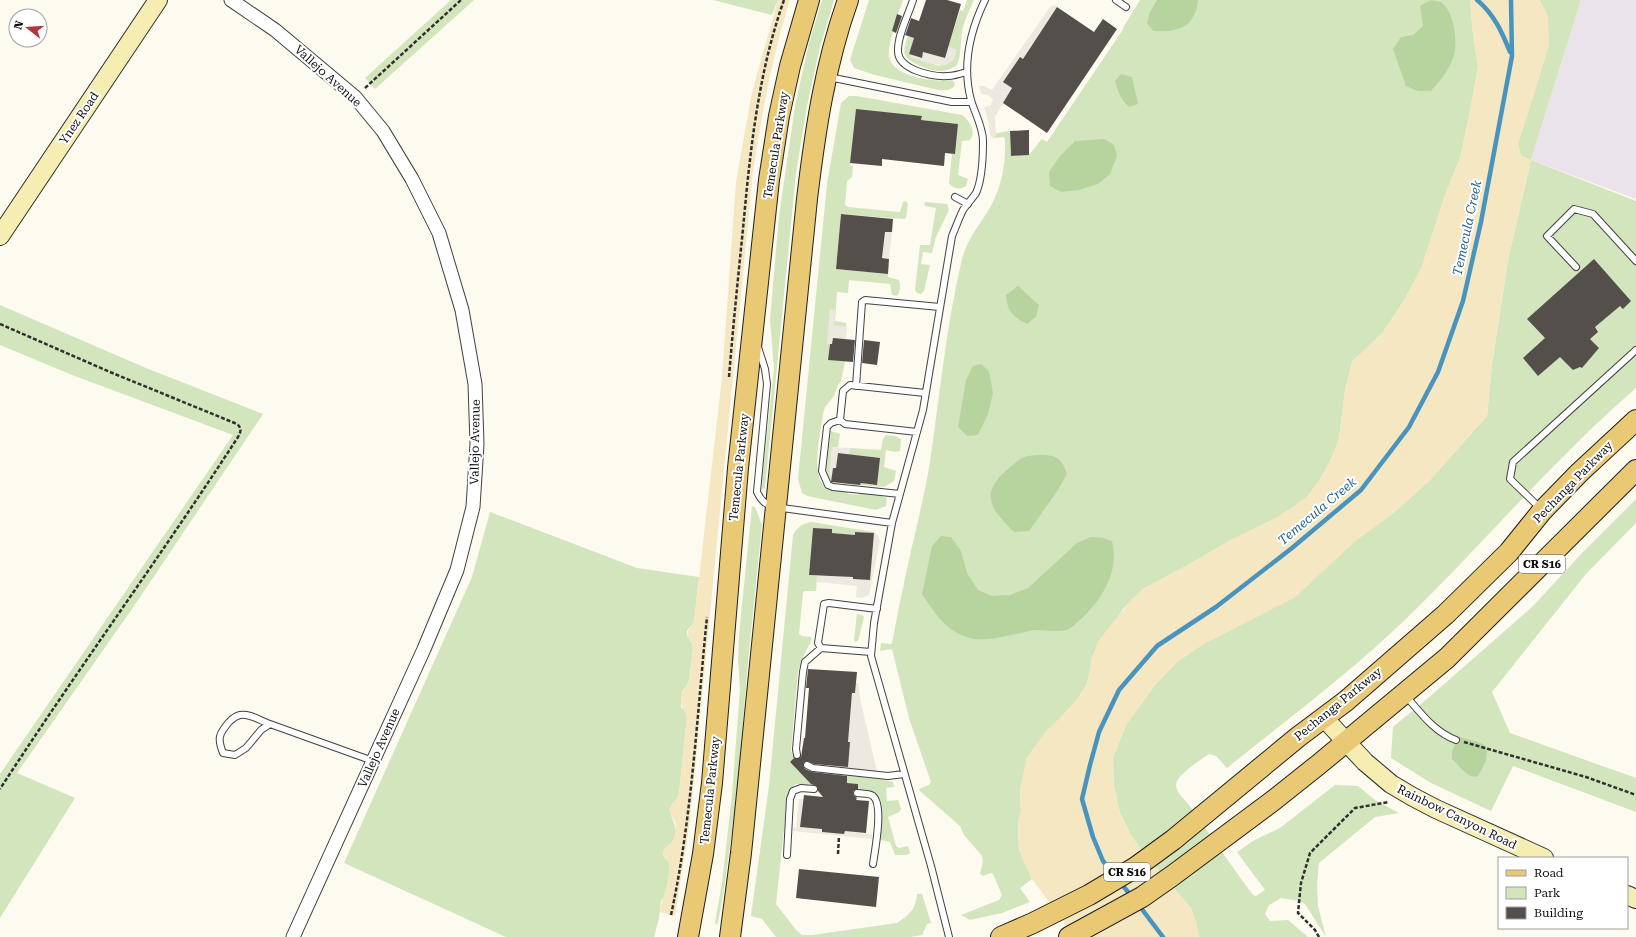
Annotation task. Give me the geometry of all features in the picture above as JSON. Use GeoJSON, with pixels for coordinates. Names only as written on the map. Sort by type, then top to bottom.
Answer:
{"type":"FeatureCollection","features":[{"type":"Feature","properties":{"kind":"main road","name":"Ynez Road"},"geometry":{"type":"LineString","coordinates":[[0,236],[158,0]]}},
{"type":"Feature","properties":{"kind":"main road","name":"Temecula Parkway"},"geometry":{"type":"LineString","coordinates":[[688,937],[703,854],[712,783],[738,468],[770,173],[779,116],[790,66],[809,0]]}},
{"type":"Feature","properties":{"kind":"main road"},"geometry":{"type":"LineString","coordinates":[[730,937],[741,853],[775,507],[815,135],[827,76],[848,0]]}},
{"type":"Feature","properties":{"kind":"main road","name":"Pechanga Parkway"},"geometry":{"type":"LineString","coordinates":[[1000,937],[1033,923],[1089,895],[1136,867],[1213,808],[1298,737],[1346,701],[1446,614],[1509,552],[1542,511],[1580,472],[1636,420]]}},
{"type":"Feature","properties":{"kind":"main road","name":"CR S16"},"geometry":{"type":"LineString","coordinates":[[1069,937],[1142,897],[1172,876],[1274,800],[1404,694],[1447,658],[1473,633],[1636,470]]}},
{"type":"Feature","properties":{"kind":"main road","name":"Rainbow Canyon Road"},"geometry":{"type":"LineString","coordinates":[[1324,718],[1366,763],[1391,784],[1413,797],[1542,857]]}},
{"type":"Feature","properties":{"kind":"street","name":"Vallejo Avenue"},"geometry":{"type":"LineString","coordinates":[[231,0],[275,30],[355,97],[383,131],[412,179],[439,233],[462,310],[475,384],[477,444],[473,507],[457,570],[424,649],[293,937]]}},
{"type":"Feature","properties":{"kind":"lane"},"geometry":{"type":"LineString","coordinates":[[913,0],[900,41],[898,51],[900,60],[912,68],[932,75],[946,76],[966,72]]}},
{"type":"Feature","properties":{"kind":"lane"},"geometry":{"type":"LineString","coordinates":[[949,937],[931,866],[870,656],[892,523],[926,393],[952,236],[964,210],[976,192],[982,166],[983,140],[979,122],[971,102],[966,72],[971,38],[978,16],[986,0]]}},
{"type":"Feature","properties":{"kind":"lane"},"geometry":{"type":"LineString","coordinates":[[1116,0],[1126,8]]}},
{"type":"Feature","properties":{"kind":"lane"},"geometry":{"type":"LineString","coordinates":[[827,76],[952,102],[971,102]]}},
{"type":"Feature","properties":{"kind":"lane"},"geometry":{"type":"LineString","coordinates":[[955,197],[968,204]]}},
{"type":"Feature","properties":{"kind":"lane"},"geometry":{"type":"LineString","coordinates":[[1576,267],[1547,236],[1574,209],[1593,214],[1636,261]]}},
{"type":"Feature","properties":{"kind":"lane"},"geometry":{"type":"LineString","coordinates":[[856,386],[862,302],[865,300],[940,308]]}},
{"type":"Feature","properties":{"kind":"lane"},"geometry":{"type":"LineString","coordinates":[[753,333],[766,369],[767,384],[757,492],[762,501],[775,507],[892,523]]}},
{"type":"Feature","properties":{"kind":"lane"},"geometry":{"type":"LineString","coordinates":[[1542,511],[1510,479],[1513,462],[1636,350]]}},
{"type":"Feature","properties":{"kind":"lane"},"geometry":{"type":"LineString","coordinates":[[840,420],[843,391],[850,385],[926,393]]}},
{"type":"Feature","properties":{"kind":"lane"},"geometry":{"type":"LineString","coordinates":[[840,420],[845,424],[917,432]]}},
{"type":"Feature","properties":{"kind":"lane"},"geometry":{"type":"LineString","coordinates":[[840,420],[831,423],[827,427],[822,471],[828,485],[833,487],[900,494]]}},
{"type":"Feature","properties":{"kind":"lane"},"geometry":{"type":"LineString","coordinates":[[820,648],[818,643],[824,604],[829,602],[877,609]]}},
{"type":"Feature","properties":{"kind":"lane"},"geometry":{"type":"LineString","coordinates":[[797,755],[796,748],[805,662],[820,648],[871,652]]}},
{"type":"Feature","properties":{"kind":"lane"},"geometry":{"type":"LineString","coordinates":[[1404,694],[1436,729],[1447,737],[1456,740]]}},
{"type":"Feature","properties":{"kind":"lane"},"geometry":{"type":"LineString","coordinates":[[270,724],[261,730],[246,748],[235,755],[223,753],[219,742],[220,732],[233,718],[240,715],[249,716],[373,761]]}},
{"type":"Feature","properties":{"kind":"lane"},"geometry":{"type":"LineString","coordinates":[[807,765],[813,768],[888,776],[904,774]]}},
{"type":"Feature","properties":{"kind":"lane"},"geometry":{"type":"LineString","coordinates":[[787,855],[790,799],[793,792],[801,788],[814,789]]}},
{"type":"Feature","properties":{"kind":"lane"},"geometry":{"type":"LineString","coordinates":[[857,793],[874,797],[877,803],[878,819],[873,864]]}},
{"type":"Feature","properties":{"kind":"path"},"geometry":{"type":"LineString","coordinates":[[355,97],[461,0]]}},
{"type":"Feature","properties":{"kind":"path"},"geometry":{"type":"LineString","coordinates":[[0,324],[110,372],[237,424],[241,431],[238,438],[189,513],[103,636],[0,789]]}},
{"type":"Feature","properties":{"kind":"path"},"geometry":{"type":"LineString","coordinates":[[1456,740],[1586,777],[1636,795]]}},
{"type":"Feature","properties":{"kind":"path"},"geometry":{"type":"LineString","coordinates":[[1319,937],[1315,930],[1298,913],[1301,883],[1310,853],[1355,808],[1413,797]]}},
{"type":"Feature","properties":{"kind":"path"},"geometry":{"type":"LineString","coordinates":[[838,854],[839,836]]}},
{"type":"Feature","properties":{"kind":"shaded area"},"geometry":{"type":"Polygon","coordinates":[[[1581,0],[1636,0],[1636,199],[1531,160],[1581,0]]]}},
{"type":"Feature","properties":{"kind":"shaded area"},"geometry":{"type":"Polygon","coordinates":[[[1054,5],[1057,7],[1023,59],[1004,82],[1012,88],[995,117],[996,135],[992,138],[984,107],[991,105],[993,99],[988,95],[981,94],[979,86],[984,86],[992,90],[1050,7],[1054,5]]]}},
{"type":"Feature","properties":{"kind":"shaded area"},"geometry":{"type":"Polygon","coordinates":[[[948,47],[956,50],[956,52],[954,60],[946,65],[932,64],[911,57],[911,55],[921,58],[923,52],[945,58],[948,47]]]}},
{"type":"Feature","properties":{"kind":"shaded area"},"geometry":{"type":"Polygon","coordinates":[[[885,232],[892,232],[889,259],[882,258],[885,232]]]}},
{"type":"Feature","properties":{"kind":"shaded area"},"geometry":{"type":"Polygon","coordinates":[[[830,309],[835,310],[834,326],[847,326],[846,339],[833,338],[832,344],[827,344],[830,309]]]}},
{"type":"Feature","properties":{"kind":"shaded area"},"geometry":{"type":"Polygon","coordinates":[[[832,447],[850,448],[849,454],[838,453],[836,468],[832,479],[829,474],[832,447]]]}},
{"type":"Feature","properties":{"kind":"shaded area"},"geometry":{"type":"Polygon","coordinates":[[[874,532],[877,534],[880,541],[869,595],[862,598],[856,597],[857,586],[817,582],[817,576],[826,575],[870,580],[874,532]]]}},
{"type":"Feature","properties":{"kind":"shaded area"},"geometry":{"type":"Polygon","coordinates":[[[856,683],[858,683],[861,703],[877,771],[837,767],[848,742],[852,693],[855,693],[856,683]]]}},
{"type":"Feature","properties":{"kind":"shaded area"},"geometry":{"type":"Polygon","coordinates":[[[799,799],[803,799],[800,827],[823,825],[822,832],[844,834],[845,827],[852,828],[852,832],[872,834],[872,839],[793,831],[793,827],[796,828],[799,799]]]}},
{"type":"Feature","properties":{"kind":"green space"},"geometry":{"type":"Polygon","coordinates":[[[451,0],[474,0],[375,89],[365,78],[451,0]]]}},
{"type":"Feature","properties":{"kind":"green space"},"geometry":{"type":"Polygon","coordinates":[[[713,0],[778,0],[772,15],[713,0]]]}},
{"type":"Feature","properties":{"kind":"green space"},"geometry":{"type":"Polygon","coordinates":[[[822,0],[834,0],[820,47],[807,106],[796,173],[764,489],[762,488],[762,480],[774,369],[770,320],[779,216],[795,106],[809,43],[822,0]]]}},
{"type":"Feature","properties":{"kind":"green space"},"geometry":{"type":"Polygon","coordinates":[[[869,0],[903,0],[892,31],[889,56],[892,63],[906,74],[915,77],[935,80],[952,80],[955,83],[954,87],[948,90],[938,90],[875,75],[854,68],[850,60],[869,0]]]}},
{"type":"Feature","properties":{"kind":"green space"},"geometry":{"type":"Polygon","coordinates":[[[967,0],[974,0],[963,27],[960,56],[957,65],[951,69],[935,71],[920,66],[907,58],[904,50],[908,36],[914,38],[909,54],[911,57],[939,66],[956,50],[948,47],[960,10],[963,11],[967,0]]]}},
{"type":"Feature","properties":{"kind":"green space"},"geometry":{"type":"Polygon","coordinates":[[[1140,0],[1470,0],[1478,66],[1469,117],[1460,158],[1444,198],[1422,268],[1403,302],[1383,332],[1352,362],[1345,391],[1339,438],[1333,455],[1320,480],[1306,498],[1278,517],[1231,540],[1143,589],[1123,609],[1093,655],[1087,684],[1078,698],[1065,713],[1020,789],[1021,812],[1018,822],[1019,850],[1032,879],[1020,888],[1030,902],[1002,913],[970,920],[961,915],[999,900],[1002,895],[993,874],[991,873],[983,876],[980,874],[983,861],[982,856],[964,835],[960,826],[919,789],[929,785],[931,782],[909,718],[892,649],[880,651],[881,643],[892,643],[924,495],[930,462],[947,335],[962,259],[971,238],[995,198],[1002,174],[1005,157],[1005,139],[1003,137],[994,138],[996,133],[1010,131],[1011,156],[1029,155],[1042,139],[1047,142],[1122,31],[1140,0]]]}},
{"type":"Feature","properties":{"kind":"green space"},"geometry":{"type":"Polygon","coordinates":[[[1157,0],[1198,0],[1194,17],[1184,26],[1170,31],[1153,31],[1147,23],[1150,12],[1157,0]]]}},
{"type":"Feature","properties":{"kind":"green space"},"geometry":{"type":"Polygon","coordinates":[[[1431,0],[1442,3],[1450,14],[1453,22],[1455,39],[1454,55],[1445,73],[1431,91],[1418,91],[1406,86],[1393,49],[1401,37],[1413,35],[1423,26],[1420,6],[1431,0]]]}},
{"type":"Feature","properties":{"kind":"green space"},"geometry":{"type":"Polygon","coordinates":[[[1540,0],[1581,0],[1531,160],[1521,156],[1518,144],[1541,3],[1540,0]]]}},
{"type":"Feature","properties":{"kind":"green space"},"geometry":{"type":"Polygon","coordinates":[[[1121,74],[1132,77],[1138,104],[1129,107],[1122,99],[1115,81],[1121,74]]]}},
{"type":"Feature","properties":{"kind":"green space"},"geometry":{"type":"Polygon","coordinates":[[[849,96],[857,96],[962,115],[971,126],[973,133],[970,140],[962,141],[958,175],[968,179],[966,186],[957,188],[953,187],[949,183],[952,154],[955,154],[958,124],[921,120],[922,117],[856,110],[850,166],[853,166],[852,177],[847,181],[845,205],[848,207],[900,212],[903,202],[906,201],[908,204],[906,218],[904,219],[841,214],[836,269],[888,274],[888,277],[899,280],[900,289],[897,296],[892,295],[890,284],[849,280],[848,293],[837,292],[835,321],[846,323],[846,339],[833,338],[832,344],[830,344],[828,360],[845,361],[841,381],[834,396],[825,407],[823,414],[817,465],[818,475],[822,483],[827,488],[848,492],[848,494],[859,495],[859,492],[876,494],[887,498],[886,506],[876,510],[807,496],[802,493],[798,479],[827,184],[841,103],[849,96]]]}},
{"type":"Feature","properties":{"kind":"green space"},"geometry":{"type":"Polygon","coordinates":[[[1105,139],[1114,145],[1117,156],[1110,174],[1098,184],[1079,190],[1061,192],[1050,186],[1049,172],[1060,156],[1075,141],[1105,139]]]}},
{"type":"Feature","properties":{"kind":"green space"},"geometry":{"type":"Polygon","coordinates":[[[1531,160],[1636,201],[1636,388],[1548,472],[1437,589],[1364,657],[1227,768],[1216,756],[1209,754],[1184,772],[1180,777],[1176,785],[1179,793],[1253,895],[1256,896],[1265,890],[1237,852],[1253,841],[1280,828],[1335,785],[1358,786],[1375,800],[1399,813],[1375,817],[1319,863],[1317,884],[1318,906],[1326,937],[1305,904],[1299,901],[1281,898],[1269,905],[1265,914],[1270,921],[1288,920],[1308,937],[1199,937],[1191,908],[1145,855],[1132,837],[1120,813],[1114,787],[1113,757],[1126,725],[1155,685],[1177,662],[1391,515],[1429,481],[1487,416],[1492,364],[1508,260],[1531,160]]]}},
{"type":"Feature","properties":{"kind":"green space"},"geometry":{"type":"Polygon","coordinates":[[[925,202],[947,204],[949,210],[936,237],[932,253],[923,252],[921,264],[930,265],[924,291],[921,294],[917,293],[915,290],[920,245],[930,245],[936,208],[925,206],[925,202]]]}},
{"type":"Feature","properties":{"kind":"green space"},"geometry":{"type":"Polygon","coordinates":[[[1018,286],[1039,305],[1036,317],[1027,324],[1014,316],[1009,309],[1007,301],[1006,295],[1018,286]]]}},
{"type":"Feature","properties":{"kind":"green space"},"geometry":{"type":"Polygon","coordinates":[[[0,305],[146,368],[263,414],[132,609],[17,773],[75,798],[0,918],[0,774],[233,435],[72,375],[0,345],[0,305]]]}},
{"type":"Feature","properties":{"kind":"green space"},"geometry":{"type":"Polygon","coordinates":[[[981,364],[989,371],[993,393],[988,414],[978,435],[967,436],[958,427],[966,380],[973,366],[981,364]]]}},
{"type":"Feature","properties":{"kind":"green space"},"geometry":{"type":"Polygon","coordinates":[[[831,431],[840,434],[838,447],[832,447],[831,482],[826,472],[831,431]]]}},
{"type":"Feature","properties":{"kind":"green space"},"geometry":{"type":"Polygon","coordinates":[[[886,435],[895,436],[901,439],[900,451],[895,452],[886,450],[884,467],[896,471],[894,481],[884,487],[860,485],[861,483],[849,454],[850,448],[881,450],[883,439],[886,435]]]}},
{"type":"Feature","properties":{"kind":"green space"},"geometry":{"type":"Polygon","coordinates":[[[1049,455],[1057,458],[1062,463],[1067,474],[1058,490],[1029,531],[1014,532],[999,516],[994,508],[991,501],[993,486],[999,478],[1016,462],[1024,457],[1049,455]]]}},
{"type":"Feature","properties":{"kind":"green space"},"geometry":{"type":"Polygon","coordinates":[[[1636,499],[1636,523],[1586,574],[1492,692],[1510,733],[1636,778],[1636,812],[1513,766],[1491,811],[1431,783],[1391,758],[1393,727],[1533,606],[1584,551],[1636,499]]]}},
{"type":"Feature","properties":{"kind":"green space"},"geometry":{"type":"Polygon","coordinates":[[[752,506],[755,507],[762,525],[749,651],[737,793],[725,883],[718,923],[716,925],[715,922],[722,883],[732,795],[740,689],[738,659],[739,635],[752,506]]]}},
{"type":"Feature","properties":{"kind":"green space"},"geometry":{"type":"Polygon","coordinates":[[[490,512],[637,568],[699,577],[694,622],[687,631],[687,635],[692,643],[693,649],[689,680],[682,692],[681,707],[686,712],[687,717],[679,794],[672,804],[671,812],[676,831],[674,839],[663,852],[665,858],[669,862],[670,869],[666,894],[661,901],[659,918],[654,937],[506,937],[344,863],[472,577],[490,512]]]}},
{"type":"Feature","properties":{"kind":"green space"},"geometry":{"type":"Polygon","coordinates":[[[811,522],[874,533],[856,532],[855,535],[832,533],[832,529],[813,528],[809,575],[817,576],[816,591],[804,591],[803,593],[799,634],[802,636],[811,637],[812,639],[798,671],[791,751],[794,758],[790,762],[799,772],[804,767],[810,771],[882,779],[893,782],[894,787],[886,788],[887,801],[898,800],[901,809],[899,812],[888,817],[896,846],[899,848],[908,846],[910,853],[906,855],[895,855],[890,842],[881,840],[881,801],[877,796],[870,792],[858,790],[858,784],[815,780],[814,785],[796,784],[792,787],[786,797],[776,904],[796,930],[802,935],[812,935],[897,923],[911,911],[915,904],[917,894],[922,894],[931,923],[927,924],[922,935],[910,937],[776,937],[762,919],[751,916],[769,786],[793,535],[800,526],[811,522]]]}},
{"type":"Feature","properties":{"kind":"green space"},"geometry":{"type":"Polygon","coordinates":[[[941,536],[951,537],[961,551],[967,573],[978,590],[992,596],[1010,595],[1028,588],[1077,543],[1091,537],[1103,538],[1112,541],[1114,552],[1111,574],[1096,603],[1074,626],[1069,629],[1057,631],[1034,630],[991,639],[968,638],[948,627],[938,617],[922,594],[932,546],[941,536]]]}},
{"type":"Feature","properties":{"kind":"green space"},"geometry":{"type":"Polygon","coordinates":[[[857,614],[864,617],[858,641],[855,642],[854,640],[857,614]]]}},
{"type":"Feature","properties":{"kind":"green space"},"geometry":{"type":"Polygon","coordinates":[[[1459,737],[1481,743],[1487,748],[1486,761],[1478,776],[1474,777],[1467,774],[1452,759],[1452,751],[1459,737]]]}},
{"type":"Feature","properties":{"kind":"sand"},"geometry":{"type":"Polygon","coordinates":[[[778,0],[790,0],[768,85],[753,171],[690,820],[675,916],[660,912],[669,876],[669,862],[663,855],[663,852],[673,840],[676,830],[675,823],[669,810],[679,794],[687,717],[682,705],[681,697],[688,683],[691,669],[693,649],[691,641],[688,637],[688,632],[694,622],[722,377],[736,182],[752,92],[778,0]]]}},
{"type":"Feature","properties":{"kind":"sand"},"geometry":{"type":"Polygon","coordinates":[[[1470,0],[1540,0],[1548,16],[1549,45],[1518,144],[1521,156],[1531,160],[1508,260],[1492,364],[1487,416],[1429,481],[1391,515],[1357,540],[1294,598],[1202,645],[1177,662],[1155,685],[1126,725],[1113,757],[1114,787],[1120,813],[1132,837],[1145,855],[1191,908],[1199,937],[1075,937],[1032,879],[1019,850],[1018,822],[1021,812],[1020,789],[1027,757],[1046,731],[1078,698],[1087,684],[1093,655],[1099,640],[1132,599],[1143,589],[1230,540],[1278,517],[1306,498],[1320,480],[1333,455],[1339,438],[1345,391],[1352,362],[1383,332],[1403,302],[1421,268],[1444,198],[1460,158],[1478,66],[1470,0]]]}},
{"type":"Feature","properties":{"kind":"building"},"geometry":{"type":"Polygon","coordinates":[[[926,0],[947,0],[961,4],[945,58],[923,52],[922,58],[909,54],[914,38],[905,35],[911,18],[919,21],[926,0]]]}},
{"type":"Feature","properties":{"kind":"building"},"geometry":{"type":"Polygon","coordinates":[[[1057,7],[1094,32],[1103,19],[1117,29],[1047,133],[1003,103],[1012,88],[1003,82],[1020,57],[1023,59],[1057,7]]]}},
{"type":"Feature","properties":{"kind":"building"},"geometry":{"type":"Polygon","coordinates":[[[897,14],[902,16],[896,33],[892,31],[897,14]]]}},
{"type":"Feature","properties":{"kind":"building"},"geometry":{"type":"Polygon","coordinates":[[[856,109],[922,116],[921,120],[958,124],[955,154],[945,153],[944,166],[882,159],[882,166],[850,163],[856,109]]]}},
{"type":"Feature","properties":{"kind":"building"},"geometry":{"type":"Polygon","coordinates":[[[1029,130],[1029,155],[1011,156],[1010,131],[1029,130]]]}},
{"type":"Feature","properties":{"kind":"building"},"geometry":{"type":"Polygon","coordinates":[[[841,214],[893,219],[892,232],[885,232],[882,258],[889,259],[888,274],[836,269],[841,214]]]}},
{"type":"Feature","properties":{"kind":"building"},"geometry":{"type":"Polygon","coordinates":[[[1594,259],[1631,301],[1623,309],[1620,306],[1595,327],[1598,332],[1590,339],[1599,348],[1582,368],[1580,367],[1573,370],[1560,357],[1538,376],[1523,358],[1545,338],[1527,319],[1594,259]]]}},
{"type":"Feature","properties":{"kind":"building"},"geometry":{"type":"Polygon","coordinates":[[[833,338],[855,340],[853,362],[828,360],[830,344],[832,344],[833,338]]]}},
{"type":"Feature","properties":{"kind":"building"},"geometry":{"type":"Polygon","coordinates":[[[864,340],[880,342],[877,365],[862,363],[864,340]]]}},
{"type":"Feature","properties":{"kind":"building"},"geometry":{"type":"Polygon","coordinates":[[[838,453],[880,458],[877,485],[831,482],[833,468],[836,468],[838,453]]]}},
{"type":"Feature","properties":{"kind":"building"},"geometry":{"type":"Polygon","coordinates":[[[813,528],[832,529],[832,533],[855,535],[855,532],[874,533],[870,580],[853,579],[853,577],[809,575],[813,528]]]}},
{"type":"Feature","properties":{"kind":"building"},"geometry":{"type":"Polygon","coordinates":[[[808,669],[857,672],[855,693],[852,693],[848,742],[850,742],[848,767],[814,764],[807,761],[804,762],[803,766],[805,769],[812,772],[847,776],[847,783],[858,784],[858,789],[853,791],[853,795],[857,798],[856,800],[869,801],[866,833],[845,831],[844,834],[822,832],[822,829],[800,827],[804,795],[823,797],[818,791],[817,786],[811,784],[790,762],[794,758],[797,759],[801,757],[805,738],[809,688],[806,688],[808,669]]]}},
{"type":"Feature","properties":{"kind":"building"},"geometry":{"type":"Polygon","coordinates":[[[799,869],[879,877],[876,907],[796,898],[799,869]]]}},
{"type":"Feature","properties":{"kind":"waterway"},"geometry":{"type":"LineString","coordinates":[[1477,0],[1493,17],[1501,30],[1510,52]]}},
{"type":"Feature","properties":{"kind":"waterway","name":"Temecula Creek"},"geometry":{"type":"LineString","coordinates":[[1114,875],[1103,861],[1093,837],[1082,799],[1099,732],[1119,690],[1157,646],[1216,607],[1292,548],[1361,490],[1409,427],[1438,372],[1463,301],[1481,222],[1512,56],[1511,0]]}},
{"type":"Feature","properties":{"kind":"waterway","name":"Temecula Creek"},"geometry":{"type":"LineString","coordinates":[[1120,882],[1132,897]]}},
{"type":"Feature","properties":{"kind":"waterway","name":"Temecula Creek"},"geometry":{"type":"LineString","coordinates":[[1138,904],[1163,937]]}}]}
